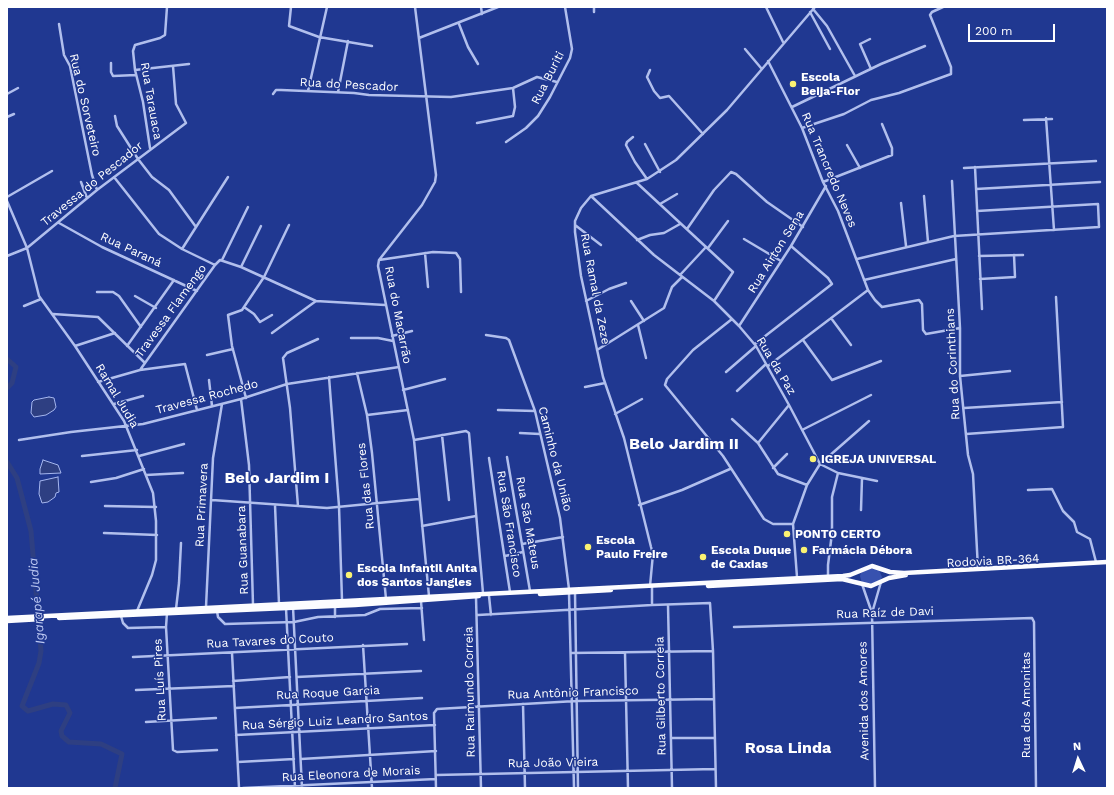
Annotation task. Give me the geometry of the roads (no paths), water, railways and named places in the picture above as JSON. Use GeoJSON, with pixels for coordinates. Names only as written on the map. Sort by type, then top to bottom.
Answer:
{"type":"FeatureCollection","features":[{"type":"Feature","properties":{"kind":"highway"},"geometry":{"type":"LineString","coordinates":[[10,619],[355,599],[386,599],[530,591],[575,592],[850,575],[872,566],[890,572],[899,573],[1107,562]]}},
{"type":"Feature","properties":{"kind":"highway","name":"Rodovia BR-364"},"geometry":{"type":"LineString","coordinates":[[882,582],[907,575],[1107,565]]}},
{"type":"Feature","properties":{"kind":"highway"},"geometry":{"type":"LineString","coordinates":[[54,617],[121,616],[286,607],[355,605],[651,587],[842,580],[874,586],[882,582],[884,576],[881,569]]}},
{"type":"Feature","properties":{"kind":"highway"},"geometry":{"type":"LineString","coordinates":[[860,570],[858,577],[862,584]]}},
{"type":"Feature","properties":{"kind":"highway"},"geometry":{"type":"LineString","coordinates":[[355,599],[355,605]]}},
{"type":"Feature","properties":{"kind":"highway"},"geometry":{"type":"LineString","coordinates":[[315,601],[315,607]]}},
{"type":"Feature","properties":{"kind":"street","name":"Rua Tarauaca"},"geometry":{"type":"LineString","coordinates":[[150,148],[135,70],[134,46],[165,35],[167,7]]}},
{"type":"Feature","properties":{"kind":"street"},"geometry":{"type":"LineString","coordinates":[[290,7],[289,26],[319,37],[372,46]]}},
{"type":"Feature","properties":{"kind":"street"},"geometry":{"type":"LineString","coordinates":[[308,91],[327,7]]}},
{"type":"Feature","properties":{"kind":"street","name":"Rua do Macarrão"},"geometry":{"type":"LineString","coordinates":[[415,7],[436,182],[422,205],[379,260],[378,266],[414,440],[429,596]]}},
{"type":"Feature","properties":{"kind":"street"},"geometry":{"type":"LineString","coordinates":[[481,7],[482,14]]}},
{"type":"Feature","properties":{"kind":"street"},"geometry":{"type":"LineString","coordinates":[[419,38],[458,24],[498,7]]}},
{"type":"Feature","properties":{"kind":"street","name":"Rua Buriti"},"geometry":{"type":"LineString","coordinates":[[506,142],[534,120],[542,110],[570,58],[572,49],[565,7]]}},
{"type":"Feature","properties":{"kind":"street"},"geometry":{"type":"LineString","coordinates":[[594,7],[594,12]]}},
{"type":"Feature","properties":{"kind":"street"},"geometry":{"type":"LineString","coordinates":[[766,7],[783,42]]}},
{"type":"Feature","properties":{"kind":"street"},"geometry":{"type":"LineString","coordinates":[[809,7],[827,26],[855,76]]}},
{"type":"Feature","properties":{"kind":"street"},"geometry":{"type":"LineString","coordinates":[[802,128],[844,114],[871,100],[950,74],[952,70],[930,15],[932,12],[943,7]]}},
{"type":"Feature","properties":{"kind":"street"},"geometry":{"type":"LineString","coordinates":[[591,196],[647,178],[660,172],[676,160],[727,110],[783,42],[812,10]]}},
{"type":"Feature","properties":{"kind":"street"},"geometry":{"type":"LineString","coordinates":[[812,10],[830,49]]}},
{"type":"Feature","properties":{"kind":"street","name":"Rua do Sorveteiro"},"geometry":{"type":"LineString","coordinates":[[58,24],[64,55],[70,66],[92,175],[97,190]]}},
{"type":"Feature","properties":{"kind":"street"},"geometry":{"type":"LineString","coordinates":[[458,24],[468,47],[478,64]]}},
{"type":"Feature","properties":{"kind":"street"},"geometry":{"type":"LineString","coordinates":[[870,39],[860,44],[871,69]]}},
{"type":"Feature","properties":{"kind":"street"},"geometry":{"type":"LineString","coordinates":[[338,92],[348,41]]}},
{"type":"Feature","properties":{"kind":"street"},"geometry":{"type":"LineString","coordinates":[[792,107],[855,76],[925,46]]}},
{"type":"Feature","properties":{"kind":"street"},"geometry":{"type":"LineString","coordinates":[[745,49],[761,68]]}},
{"type":"Feature","properties":{"kind":"street","name":"Rua Trancredo Neves"},"geometry":{"type":"LineString","coordinates":[[768,61],[802,128],[857,258],[868,290]]}},
{"type":"Feature","properties":{"kind":"street"},"geometry":{"type":"LineString","coordinates":[[111,63],[111,72],[113,76],[136,75]]}},
{"type":"Feature","properties":{"kind":"street"},"geometry":{"type":"LineString","coordinates":[[135,70],[189,64]]}},
{"type":"Feature","properties":{"kind":"street","name":"Travessa do Pescador"},"geometry":{"type":"LineString","coordinates":[[8,256],[27,248],[150,148],[186,123],[176,104],[173,66]]}},
{"type":"Feature","properties":{"kind":"street"},"geometry":{"type":"LineString","coordinates":[[650,70],[647,77],[650,87],[660,98],[669,96],[703,134]]}},
{"type":"Feature","properties":{"kind":"street","name":"Rua do Pescador"},"geometry":{"type":"LineString","coordinates":[[273,94],[276,90],[281,90],[338,92],[369,96],[460,97],[513,88],[532,78],[539,77],[557,82]]}},
{"type":"Feature","properties":{"kind":"street"},"geometry":{"type":"LineString","coordinates":[[7,94],[18,88]]}},
{"type":"Feature","properties":{"kind":"street"},"geometry":{"type":"LineString","coordinates":[[477,123],[513,116],[515,107],[513,88]]}},
{"type":"Feature","properties":{"kind":"street"},"geometry":{"type":"LineString","coordinates":[[7,117],[14,114]]}},
{"type":"Feature","properties":{"kind":"street"},"geometry":{"type":"LineString","coordinates":[[115,116],[117,126],[138,159],[152,177],[169,190],[196,227]]}},
{"type":"Feature","properties":{"kind":"street"},"geometry":{"type":"LineString","coordinates":[[1046,118],[1054,230]]}},
{"type":"Feature","properties":{"kind":"street"},"geometry":{"type":"LineString","coordinates":[[1024,120],[1046,118],[1052,119]]}},
{"type":"Feature","properties":{"kind":"street"},"geometry":{"type":"LineString","coordinates":[[824,182],[892,155],[892,148],[882,124]]}},
{"type":"Feature","properties":{"kind":"street"},"geometry":{"type":"LineString","coordinates":[[633,137],[627,142],[626,145],[635,162],[647,178]]}},
{"type":"Feature","properties":{"kind":"street"},"geometry":{"type":"LineString","coordinates":[[645,144],[660,172]]}},
{"type":"Feature","properties":{"kind":"street"},"geometry":{"type":"LineString","coordinates":[[847,145],[860,168]]}},
{"type":"Feature","properties":{"kind":"street"},"geometry":{"type":"LineString","coordinates":[[964,168],[1096,161]]}},
{"type":"Feature","properties":{"kind":"street"},"geometry":{"type":"LineString","coordinates":[[975,167],[982,309]]}},
{"type":"Feature","properties":{"kind":"street"},"geometry":{"type":"LineString","coordinates":[[7,197],[52,171]]}},
{"type":"Feature","properties":{"kind":"street"},"geometry":{"type":"LineString","coordinates":[[687,229],[714,190],[730,172],[736,174],[760,196],[803,227]]}},
{"type":"Feature","properties":{"kind":"street"},"geometry":{"type":"LineString","coordinates":[[114,177],[155,231],[182,249],[216,264],[222,260],[248,207]]}},
{"type":"Feature","properties":{"kind":"street"},"geometry":{"type":"LineString","coordinates":[[182,249],[228,177]]}},
{"type":"Feature","properties":{"kind":"street","name":"Rua do Corinthians"},"geometry":{"type":"LineString","coordinates":[[952,181],[960,328],[960,376],[966,434],[970,464],[973,474],[978,569]]}},
{"type":"Feature","properties":{"kind":"street"},"geometry":{"type":"LineString","coordinates":[[81,182],[87,198]]}},
{"type":"Feature","properties":{"kind":"street"},"geometry":{"type":"LineString","coordinates":[[637,182],[731,270],[733,274],[714,301]]}},
{"type":"Feature","properties":{"kind":"street"},"geometry":{"type":"LineString","coordinates":[[976,189],[1052,186],[1100,182]]}},
{"type":"Feature","properties":{"kind":"street","name":"Rua Airton Sena"},"geometry":{"type":"LineString","coordinates":[[739,326],[803,227],[826,186]]}},
{"type":"Feature","properties":{"kind":"street"},"geometry":{"type":"LineString","coordinates":[[660,204],[677,194]]}},
{"type":"Feature","properties":{"kind":"street","name":"Rua Ramal da Zeze"},"geometry":{"type":"LineString","coordinates":[[591,196],[581,208],[574,225],[578,256],[586,301],[605,383],[628,453],[652,551],[652,605]]}},
{"type":"Feature","properties":{"kind":"street","name":"Rua da Paz"},"geometry":{"type":"LineString","coordinates":[[591,196],[637,240],[714,301],[756,345],[820,464]]}},
{"type":"Feature","properties":{"kind":"street"},"geometry":{"type":"LineString","coordinates":[[924,196],[928,242]]}},
{"type":"Feature","properties":{"kind":"street","name":"Ramal Judia"},"geometry":{"type":"LineString","coordinates":[[7,202],[27,248],[41,299],[75,346],[127,426],[153,493],[156,507],[157,535],[154,570],[137,611]]}},
{"type":"Feature","properties":{"kind":"street"},"geometry":{"type":"LineString","coordinates":[[901,203],[906,246]]}},
{"type":"Feature","properties":{"kind":"street"},"geometry":{"type":"LineString","coordinates":[[857,258],[954,236],[978,233],[1099,227],[1098,204],[977,211]]}},
{"type":"Feature","properties":{"kind":"street"},"geometry":{"type":"LineString","coordinates":[[597,350],[664,308],[672,287],[707,248],[728,221]]}},
{"type":"Feature","properties":{"kind":"street","name":"Rua Paraná"},"geometry":{"type":"LineString","coordinates":[[59,223],[102,247],[197,291]]}},
{"type":"Feature","properties":{"kind":"street"},"geometry":{"type":"LineString","coordinates":[[637,240],[650,235],[664,234],[681,224]]}},
{"type":"Feature","properties":{"kind":"street"},"geometry":{"type":"LineString","coordinates":[[246,398],[233,349],[228,315],[241,311],[244,308],[264,277],[288,230],[289,225]]}},
{"type":"Feature","properties":{"kind":"street"},"geometry":{"type":"LineString","coordinates":[[574,225],[601,245]]}},
{"type":"Feature","properties":{"kind":"street"},"geometry":{"type":"LineString","coordinates":[[241,267],[261,226]]}},
{"type":"Feature","properties":{"kind":"street"},"geometry":{"type":"LineString","coordinates":[[744,239],[781,261]]}},
{"type":"Feature","properties":{"kind":"street"},"geometry":{"type":"LineString","coordinates":[[726,372],[756,345],[832,283],[791,246]]}},
{"type":"Feature","properties":{"kind":"street"},"geometry":{"type":"LineString","coordinates":[[379,260],[438,252],[459,255],[461,292]]}},
{"type":"Feature","properties":{"kind":"street"},"geometry":{"type":"LineString","coordinates":[[425,253],[428,287]]}},
{"type":"Feature","properties":{"kind":"street"},"geometry":{"type":"LineString","coordinates":[[979,256],[1023,254]]}},
{"type":"Feature","properties":{"kind":"street"},"geometry":{"type":"LineString","coordinates":[[980,279],[1015,277],[1014,255]]}},
{"type":"Feature","properties":{"kind":"street"},"geometry":{"type":"LineString","coordinates":[[864,280],[956,259]]}},
{"type":"Feature","properties":{"kind":"street"},"geometry":{"type":"LineString","coordinates":[[222,260],[264,277],[316,301],[385,305]]}},
{"type":"Feature","properties":{"kind":"street","name":"Travessa Flamengo"},"geometry":{"type":"LineString","coordinates":[[140,370],[216,264]]}},
{"type":"Feature","properties":{"kind":"street"},"geometry":{"type":"LineString","coordinates":[[127,346],[156,308],[174,280]]}},
{"type":"Feature","properties":{"kind":"street"},"geometry":{"type":"LineString","coordinates":[[586,301],[626,283]]}},
{"type":"Feature","properties":{"kind":"street"},"geometry":{"type":"LineString","coordinates":[[737,391],[767,365],[803,340],[868,290],[880,306],[918,300],[922,304],[924,330],[926,334],[960,328]]}},
{"type":"Feature","properties":{"kind":"street"},"geometry":{"type":"LineString","coordinates":[[97,292],[113,292],[119,296],[141,327]]}},
{"type":"Feature","properties":{"kind":"street"},"geometry":{"type":"LineString","coordinates":[[135,296],[156,308]]}},
{"type":"Feature","properties":{"kind":"street"},"geometry":{"type":"LineString","coordinates":[[966,434],[1063,427],[1056,297]]}},
{"type":"Feature","properties":{"kind":"street"},"geometry":{"type":"LineString","coordinates":[[24,306],[41,299]]}},
{"type":"Feature","properties":{"kind":"street"},"geometry":{"type":"LineString","coordinates":[[272,333],[316,301]]}},
{"type":"Feature","properties":{"kind":"street"},"geometry":{"type":"LineString","coordinates":[[632,301],[644,321]]}},
{"type":"Feature","properties":{"kind":"street"},"geometry":{"type":"LineString","coordinates":[[244,308],[254,314],[260,322],[272,315]]}},
{"type":"Feature","properties":{"kind":"street"},"geometry":{"type":"LineString","coordinates":[[52,314],[98,317],[145,363]]}},
{"type":"Feature","properties":{"kind":"street"},"geometry":{"type":"LineString","coordinates":[[831,318],[851,345]]}},
{"type":"Feature","properties":{"kind":"street"},"geometry":{"type":"LineString","coordinates":[[732,319],[693,350],[665,381],[666,387],[716,447],[766,521],[773,524],[793,524]]}},
{"type":"Feature","properties":{"kind":"street"},"geometry":{"type":"LineString","coordinates":[[638,325],[646,358]]}},
{"type":"Feature","properties":{"kind":"street"},"geometry":{"type":"LineString","coordinates":[[392,336],[412,331]]}},
{"type":"Feature","properties":{"kind":"street"},"geometry":{"type":"LineString","coordinates":[[75,346],[115,333]]}},
{"type":"Feature","properties":{"kind":"street","name":"Caminho da União"},"geometry":{"type":"LineString","coordinates":[[486,335],[510,340],[535,411],[563,536],[570,610],[574,788]]}},
{"type":"Feature","properties":{"kind":"street"},"geometry":{"type":"LineString","coordinates":[[351,338],[378,338],[393,341]]}},
{"type":"Feature","properties":{"kind":"street"},"geometry":{"type":"LineString","coordinates":[[298,506],[283,356],[318,339]]}},
{"type":"Feature","properties":{"kind":"street"},"geometry":{"type":"LineString","coordinates":[[803,340],[832,380],[881,361]]}},
{"type":"Feature","properties":{"kind":"street"},"geometry":{"type":"LineString","coordinates":[[207,355],[233,349]]}},
{"type":"Feature","properties":{"kind":"street","name":"Travessa Flamengo"},"geometry":{"type":"LineString","coordinates":[[98,382],[140,370],[185,364],[198,410]]}},
{"type":"Feature","properties":{"kind":"street","name":"Travessa Rochedo"},"geometry":{"type":"LineString","coordinates":[[19,440],[71,432],[127,426],[246,398],[287,384],[329,376],[399,368]]}},
{"type":"Feature","properties":{"kind":"street"},"geometry":{"type":"LineString","coordinates":[[960,376],[1010,371]]}},
{"type":"Feature","properties":{"kind":"street","name":"Rua das Flores"},"geometry":{"type":"LineString","coordinates":[[357,373],[366,415],[378,502],[386,599]]}},
{"type":"Feature","properties":{"kind":"street"},"geometry":{"type":"LineString","coordinates":[[329,376],[339,506],[342,600]]}},
{"type":"Feature","properties":{"kind":"street"},"geometry":{"type":"LineString","coordinates":[[403,390],[445,379]]}},
{"type":"Feature","properties":{"kind":"street"},"geometry":{"type":"LineString","coordinates":[[209,380],[212,406]]}},
{"type":"Feature","properties":{"kind":"street"},"geometry":{"type":"LineString","coordinates":[[585,386],[605,383]]}},
{"type":"Feature","properties":{"kind":"street"},"geometry":{"type":"LineString","coordinates":[[114,404],[143,396]]}},
{"type":"Feature","properties":{"kind":"street"},"geometry":{"type":"LineString","coordinates":[[802,430],[871,396]]}},
{"type":"Feature","properties":{"kind":"street","name":"Rua Guanabara"},"geometry":{"type":"LineString","coordinates":[[241,399],[250,466],[253,605]]}},
{"type":"Feature","properties":{"kind":"street"},"geometry":{"type":"LineString","coordinates":[[615,414],[642,399]]}},
{"type":"Feature","properties":{"kind":"street"},"geometry":{"type":"LineString","coordinates":[[964,408],[1062,402]]}},
{"type":"Feature","properties":{"kind":"street","name":"Rua Primavera"},"geometry":{"type":"LineString","coordinates":[[206,607],[214,453],[222,404]]}},
{"type":"Feature","properties":{"kind":"street"},"geometry":{"type":"LineString","coordinates":[[758,443],[789,405]]}},
{"type":"Feature","properties":{"kind":"street"},"geometry":{"type":"LineString","coordinates":[[366,415],[408,410]]}},
{"type":"Feature","properties":{"kind":"street"},"geometry":{"type":"LineString","coordinates":[[498,410],[535,411]]}},
{"type":"Feature","properties":{"kind":"street"},"geometry":{"type":"LineString","coordinates":[[732,419],[758,443],[773,468],[781,476],[807,485]]}},
{"type":"Feature","properties":{"kind":"street"},"geometry":{"type":"LineString","coordinates":[[797,578],[793,524],[807,485],[820,464],[870,421]]}},
{"type":"Feature","properties":{"kind":"street"},"geometry":{"type":"LineString","coordinates":[[414,440],[468,432],[470,437],[483,593]]}},
{"type":"Feature","properties":{"kind":"street"},"geometry":{"type":"LineString","coordinates":[[520,433],[540,434]]}},
{"type":"Feature","properties":{"kind":"street"},"geometry":{"type":"LineString","coordinates":[[442,435],[449,500]]}},
{"type":"Feature","properties":{"kind":"street"},"geometry":{"type":"LineString","coordinates":[[139,456],[184,444]]}},
{"type":"Feature","properties":{"kind":"street"},"geometry":{"type":"LineString","coordinates":[[82,456],[136,450]]}},
{"type":"Feature","properties":{"kind":"street"},"geometry":{"type":"LineString","coordinates":[[773,468],[787,454]]}},
{"type":"Feature","properties":{"kind":"street","name":"Rua São Mateus"},"geometry":{"type":"LineString","coordinates":[[507,457],[530,591]]}},
{"type":"Feature","properties":{"kind":"street","name":"Rua São Francisco"},"geometry":{"type":"LineString","coordinates":[[489,458],[510,592]]}},
{"type":"Feature","properties":{"kind":"street"},"geometry":{"type":"LineString","coordinates":[[820,464],[838,474],[877,481]]}},
{"type":"Feature","properties":{"kind":"street"},"geometry":{"type":"LineString","coordinates":[[91,482],[116,478],[144,468]]}},
{"type":"Feature","properties":{"kind":"street"},"geometry":{"type":"LineString","coordinates":[[640,506],[730,469]]}},
{"type":"Feature","properties":{"kind":"street"},"geometry":{"type":"LineString","coordinates":[[146,474],[183,473]]}},
{"type":"Feature","properties":{"kind":"street"},"geometry":{"type":"LineString","coordinates":[[828,576],[832,533],[832,497],[838,474]]}},
{"type":"Feature","properties":{"kind":"street"},"geometry":{"type":"LineString","coordinates":[[860,510],[862,478]]}},
{"type":"Feature","properties":{"kind":"street"},"geometry":{"type":"LineString","coordinates":[[1028,490],[1052,489],[1063,512],[1074,522],[1077,532],[1082,536],[1090,538],[1096,563]]}},
{"type":"Feature","properties":{"kind":"street"},"geometry":{"type":"LineString","coordinates":[[212,500],[327,508],[419,499]]}},
{"type":"Feature","properties":{"kind":"street"},"geometry":{"type":"LineString","coordinates":[[275,505],[279,604]]}},
{"type":"Feature","properties":{"kind":"street"},"geometry":{"type":"LineString","coordinates":[[105,506],[156,507]]}},
{"type":"Feature","properties":{"kind":"street"},"geometry":{"type":"LineString","coordinates":[[422,526],[476,516]]}},
{"type":"Feature","properties":{"kind":"street"},"geometry":{"type":"LineString","coordinates":[[104,533],[157,535]]}},
{"type":"Feature","properties":{"kind":"street"},"geometry":{"type":"LineString","coordinates":[[522,544],[563,536]]}},
{"type":"Feature","properties":{"kind":"street"},"geometry":{"type":"LineString","coordinates":[[176,609],[181,542]]}},
{"type":"Feature","properties":{"kind":"street"},"geometry":{"type":"LineString","coordinates":[[505,556],[523,552]]}},
{"type":"Feature","properties":{"kind":"street","name":"Avenida dos Amores"},"geometry":{"type":"LineString","coordinates":[[875,788],[872,613],[882,582]]}},
{"type":"Feature","properties":{"kind":"street","name":"Avenida dos Amores"},"geometry":{"type":"LineString","coordinates":[[862,584],[872,613]]}},
{"type":"Feature","properties":{"kind":"street"},"geometry":{"type":"LineString","coordinates":[[575,592],[578,788]]}},
{"type":"Feature","properties":{"kind":"street"},"geometry":{"type":"LineString","coordinates":[[489,596],[491,615]]}},
{"type":"Feature","properties":{"kind":"street","name":"Rua Raimundo Correia"},"geometry":{"type":"LineString","coordinates":[[476,597],[478,615],[481,788]]}},
{"type":"Feature","properties":{"kind":"street"},"geometry":{"type":"LineString","coordinates":[[421,600],[424,640]]}},
{"type":"Feature","properties":{"kind":"street"},"geometry":{"type":"LineString","coordinates":[[478,615],[652,605],[710,604],[713,651],[716,788]]}},
{"type":"Feature","properties":{"kind":"street","name":"Rua Gilberto Correia"},"geometry":{"type":"LineString","coordinates":[[668,605],[672,788]]}},
{"type":"Feature","properties":{"kind":"street"},"geometry":{"type":"LineString","coordinates":[[335,606],[335,617]]}},
{"type":"Feature","properties":{"kind":"street"},"geometry":{"type":"LineString","coordinates":[[286,607],[295,787]]}},
{"type":"Feature","properties":{"kind":"street"},"geometry":{"type":"LineString","coordinates":[[293,607],[302,787]]}},
{"type":"Feature","properties":{"kind":"street"},"geometry":{"type":"LineString","coordinates":[[217,611],[218,617],[225,624],[294,622],[365,615],[380,609],[422,608]]}},
{"type":"Feature","properties":{"kind":"street","name":"Rua Luís Pires"},"geometry":{"type":"LineString","coordinates":[[167,613],[166,626],[174,750],[177,752],[217,750]]}},
{"type":"Feature","properties":{"kind":"street"},"geometry":{"type":"LineString","coordinates":[[121,616],[123,623],[128,628],[166,626]]}},
{"type":"Feature","properties":{"kind":"street","name":"Rua Raíz de Davi"},"geometry":{"type":"LineString","coordinates":[[734,627],[1029,618],[1033,619],[1034,622]]}},
{"type":"Feature","properties":{"kind":"street","name":"Rua dos Amonitas"},"geometry":{"type":"LineString","coordinates":[[1034,622],[1036,788]]}},
{"type":"Feature","properties":{"kind":"street","name":"Rua Tavares do Couto"},"geometry":{"type":"LineString","coordinates":[[133,658],[168,655],[407,644]]}},
{"type":"Feature","properties":{"kind":"street"},"geometry":{"type":"LineString","coordinates":[[364,645],[372,788]]}},
{"type":"Feature","properties":{"kind":"street"},"geometry":{"type":"LineString","coordinates":[[571,653],[713,651]]}},
{"type":"Feature","properties":{"kind":"street"},"geometry":{"type":"LineString","coordinates":[[232,653],[239,788]]}},
{"type":"Feature","properties":{"kind":"street"},"geometry":{"type":"LineString","coordinates":[[625,653],[628,788]]}},
{"type":"Feature","properties":{"kind":"street"},"geometry":{"type":"LineString","coordinates":[[296,677],[421,671]]}},
{"type":"Feature","properties":{"kind":"street"},"geometry":{"type":"LineString","coordinates":[[234,681],[290,677]]}},
{"type":"Feature","properties":{"kind":"street"},"geometry":{"type":"LineString","coordinates":[[136,690],[234,686]]}},
{"type":"Feature","properties":{"kind":"street","name":"Rua Roque Garcia"},"geometry":{"type":"LineString","coordinates":[[235,708],[422,698]]}},
{"type":"Feature","properties":{"kind":"street","name":"Rua Antônio Francisco"},"geometry":{"type":"LineString","coordinates":[[435,724],[434,713],[437,709],[442,708],[572,701],[714,699]]}},
{"type":"Feature","properties":{"kind":"street"},"geometry":{"type":"LineString","coordinates":[[523,704],[525,788]]}},
{"type":"Feature","properties":{"kind":"street"},"geometry":{"type":"LineString","coordinates":[[146,722],[216,718]]}},
{"type":"Feature","properties":{"kind":"street"},"geometry":{"type":"LineString","coordinates":[[435,724],[436,788]]}},
{"type":"Feature","properties":{"kind":"street","name":"Rua Sérgio Luiz Leandro Santos"},"geometry":{"type":"LineString","coordinates":[[236,735],[435,724]]}},
{"type":"Feature","properties":{"kind":"street"},"geometry":{"type":"LineString","coordinates":[[671,738],[714,738]]}},
{"type":"Feature","properties":{"kind":"street"},"geometry":{"type":"LineString","coordinates":[[301,759],[436,751]]}},
{"type":"Feature","properties":{"kind":"street"},"geometry":{"type":"LineString","coordinates":[[238,762],[294,759]]}},
{"type":"Feature","properties":{"kind":"street","name":"Rua João Vieira"},"geometry":{"type":"LineString","coordinates":[[436,775],[715,769]]}},
{"type":"Feature","properties":{"kind":"street","name":"Rua Eleonora de Morais"},"geometry":{"type":"LineString","coordinates":[[243,788],[302,787],[436,779]]}},
{"type":"Feature","properties":{"kind":"waterway","name":"Igarapé Judia"},"geometry":{"type":"LineString","coordinates":[[7,359],[16,367],[12,383],[7,388]]}},
{"type":"Feature","properties":{"kind":"waterway","name":"Igarapé Judia"},"geometry":{"type":"LineString","coordinates":[[7,462],[17,478],[31,531],[41,651],[39,663],[22,706],[28,711],[53,704],[66,705],[70,713],[61,731],[62,736],[69,742],[101,744],[122,754],[115,788]]}},
{"type":"Feature","properties":{"kind":"place","name":"Escola Beija-Flor"},"geometry":{"type":"Point","coordinates":[793,84]}},
{"type":"Feature","properties":{"kind":"place","name":"IGREJA UNIVERSAL"},"geometry":{"type":"Point","coordinates":[813,459]}},
{"type":"Feature","properties":{"kind":"place","name":"PONTO CERTO"},"geometry":{"type":"Point","coordinates":[787,534]}},
{"type":"Feature","properties":{"kind":"place","name":"Escola Paulo Freire"},"geometry":{"type":"Point","coordinates":[588,547]}},
{"type":"Feature","properties":{"kind":"place","name":"Farmácia Débora"},"geometry":{"type":"Point","coordinates":[804,550]}},
{"type":"Feature","properties":{"kind":"place","name":"Escola Duque de Caxias"},"geometry":{"type":"Point","coordinates":[703,557]}},
{"type":"Feature","properties":{"kind":"place","name":"Escola Infantil Anita dos Santos Jangles"},"geometry":{"type":"Point","coordinates":[349,575]}},
{"type":"Feature","properties":{"kind":"district","name":"Belo Jardim II"},"geometry":{"type":"Point","coordinates":[684,444]}},
{"type":"Feature","properties":{"kind":"district","name":"Belo Jardim I"},"geometry":{"type":"Point","coordinates":[277,478]}},
{"type":"Feature","properties":{"kind":"district","name":"Rosa Linda"},"geometry":{"type":"Point","coordinates":[788,748]}}]}
